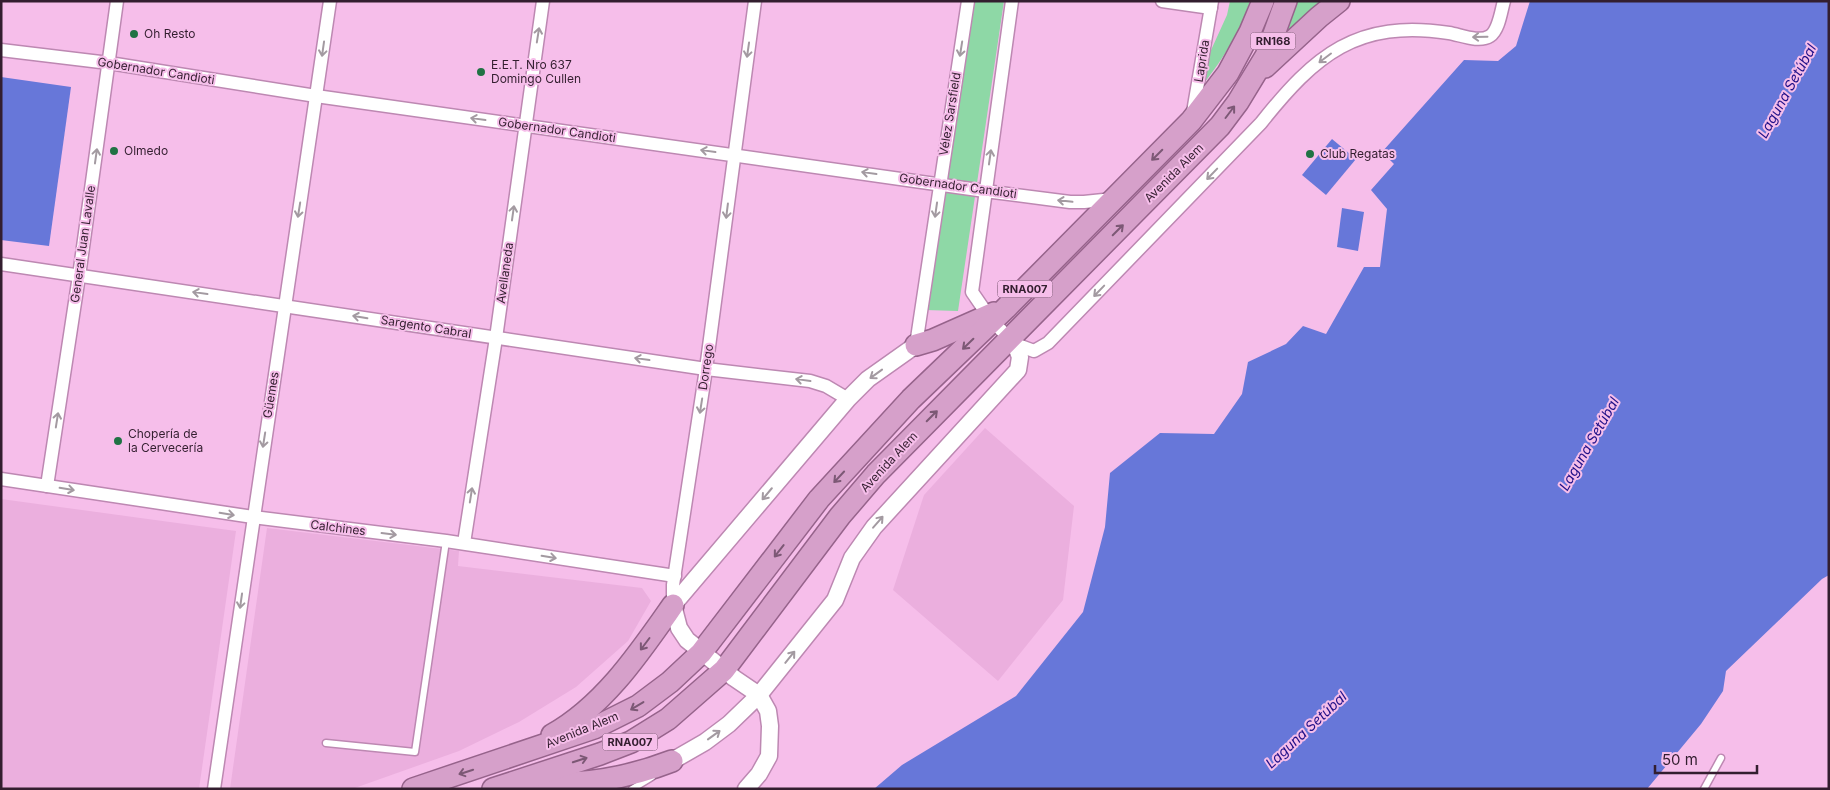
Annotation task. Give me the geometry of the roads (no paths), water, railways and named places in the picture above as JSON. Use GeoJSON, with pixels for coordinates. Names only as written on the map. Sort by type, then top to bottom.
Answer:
{"type":"FeatureCollection","features":[{"type":"Feature","properties":{"kind":"highway","name":"RNA007"},"geometry":{"type":"LineString","coordinates":[[1191,121],[1228,73],[1250,32],[1263,1]]}},
{"type":"Feature","properties":{"kind":"highway","name":"RN168"},"geometry":{"type":"LineString","coordinates":[[1254,78],[1266,56],[1286,1]]}},
{"type":"Feature","properties":{"kind":"highway"},"geometry":{"type":"LineString","coordinates":[[1254,78],[1318,17],[1339,1]]}},
{"type":"Feature","properties":{"kind":"highway","name":"Avenida Alem"},"geometry":{"type":"LineString","coordinates":[[493,789],[631,742],[668,720],[724,670],[855,498],[886,464],[1012,341],[1220,126],[1254,78]]}},
{"type":"Feature","properties":{"kind":"highway","name":"Avenida Alem"},"geometry":{"type":"LineString","coordinates":[[413,789],[594,728],[655,695],[701,653],[819,499],[910,399],[1191,121]]}},
{"type":"Feature","properties":{"kind":"highway"},"geometry":{"type":"LineString","coordinates":[[916,345],[995,315]]}},
{"type":"Feature","properties":{"kind":"highway"},"geometry":{"type":"LineString","coordinates":[[512,757],[556,733],[582,714],[607,690],[644,646],[673,604]]}},
{"type":"Feature","properties":{"kind":"highway"},"geometry":{"type":"LineString","coordinates":[[517,781],[572,784],[605,780],[650,770],[672,761]]}},
{"type":"Feature","properties":{"kind":"street","name":"General Juan Lavalle"},"geometry":{"type":"LineString","coordinates":[[47,486],[79,276],[117,1]]}},
{"type":"Feature","properties":{"kind":"street","name":"Güemes"},"geometry":{"type":"LineString","coordinates":[[214,789],[330,1]]}},
{"type":"Feature","properties":{"kind":"street","name":"Avellaneda"},"geometry":{"type":"LineString","coordinates":[[464,544],[496,338],[543,1]]}},
{"type":"Feature","properties":{"kind":"street","name":"Dorrego"},"geometry":{"type":"LineString","coordinates":[[755,1],[706,369],[675,576],[673,604],[676,619],[683,635],[701,653],[759,695]]}},
{"type":"Feature","properties":{"kind":"street","name":"Vélez Sarsfield"},"geometry":{"type":"LineString","coordinates":[[916,345],[968,1]]}},
{"type":"Feature","properties":{"kind":"street"},"geometry":{"type":"LineString","coordinates":[[672,761],[705,742],[730,724],[759,695],[835,600],[852,558],[874,527],[1018,370],[1020,357],[1012,341],[995,315],[972,292],[1012,1]]}},
{"type":"Feature","properties":{"kind":"street"},"geometry":{"type":"LineString","coordinates":[[1162,1],[1211,5]]}},
{"type":"Feature","properties":{"kind":"street"},"geometry":{"type":"LineString","coordinates":[[1012,341],[1034,351],[1048,343],[1261,123],[1292,85],[1340,46],[1354,39],[1403,30],[1449,33],[1480,39],[1489,37],[1494,32],[1504,1]]}},
{"type":"Feature","properties":{"kind":"street","name":"Laprida"},"geometry":{"type":"LineString","coordinates":[[1191,121],[1211,5]]}},
{"type":"Feature","properties":{"kind":"street","name":"Gobernador Candioti"},"geometry":{"type":"LineString","coordinates":[[1,50],[109,63],[316,96],[1070,202],[1113,199]]}},
{"type":"Feature","properties":{"kind":"street","name":"Sargento Cabral"},"geometry":{"type":"LineString","coordinates":[[1,264],[706,369],[810,381],[826,386],[848,399]]}},
{"type":"Feature","properties":{"kind":"street"},"geometry":{"type":"LineString","coordinates":[[673,604],[848,399],[868,379],[916,345]]}},
{"type":"Feature","properties":{"kind":"street","name":"Calchines"},"geometry":{"type":"LineString","coordinates":[[1,479],[253,518],[446,541],[675,576]]}},
{"type":"Feature","properties":{"kind":"street"},"geometry":{"type":"LineString","coordinates":[[746,789],[760,774],[765,765],[769,756],[771,742],[768,711],[759,695]]}},
{"type":"Feature","properties":{"kind":"lane"},"geometry":{"type":"LineString","coordinates":[[326,743],[415,752],[446,541]]}},
{"type":"Feature","properties":{"kind":"lane"},"geometry":{"type":"LineString","coordinates":[[1704,789],[1721,758]]}},
{"type":"Feature","properties":{"kind":"lane"},"geometry":{"type":"LineString","coordinates":[[632,789],[653,777],[672,761]]}},
{"type":"Feature","properties":{"kind":"water","name":"Laguna Setúbal"},"geometry":{"type":"Polygon","coordinates":[[[1530,1],[1829,1],[1829,575],[1822,579],[1726,671],[1723,691],[1701,724],[1647,789],[874,789],[902,765],[1016,696],[1083,612],[1105,527],[1110,473],[1160,433],[1214,434],[1242,394],[1248,362],[1286,344],[1303,326],[1326,334],[1364,267],[1380,267],[1387,209],[1371,190],[1394,164],[1382,152],[1464,60],[1498,61],[1516,46],[1530,1]]]}},
{"type":"Feature","properties":{"kind":"water"},"geometry":{"type":"Polygon","coordinates":[[[1,77],[71,87],[49,246],[1,240],[1,77]]]}},
{"type":"Feature","properties":{"kind":"water"},"geometry":{"type":"Polygon","coordinates":[[[1332,139],[1356,159],[1326,195],[1302,175],[1332,139]]]}},
{"type":"Feature","properties":{"kind":"water"},"geometry":{"type":"Polygon","coordinates":[[[1342,208],[1364,212],[1358,251],[1337,247],[1342,208]]]}},
{"type":"Feature","properties":{"kind":"place","name":"Oh Resto"},"geometry":{"type":"Point","coordinates":[134,34]}},
{"type":"Feature","properties":{"kind":"place","name":"E.E.T. Nro 637 Domingo Cullen"},"geometry":{"type":"Point","coordinates":[481,72]}},
{"type":"Feature","properties":{"kind":"place","name":"Olmedo"},"geometry":{"type":"Point","coordinates":[114,151]}},
{"type":"Feature","properties":{"kind":"place","name":"Club Regatas"},"geometry":{"type":"Point","coordinates":[1310,154]}},
{"type":"Feature","properties":{"kind":"place","name":"Chopería de la Cervecería"},"geometry":{"type":"Point","coordinates":[118,441]}}]}
